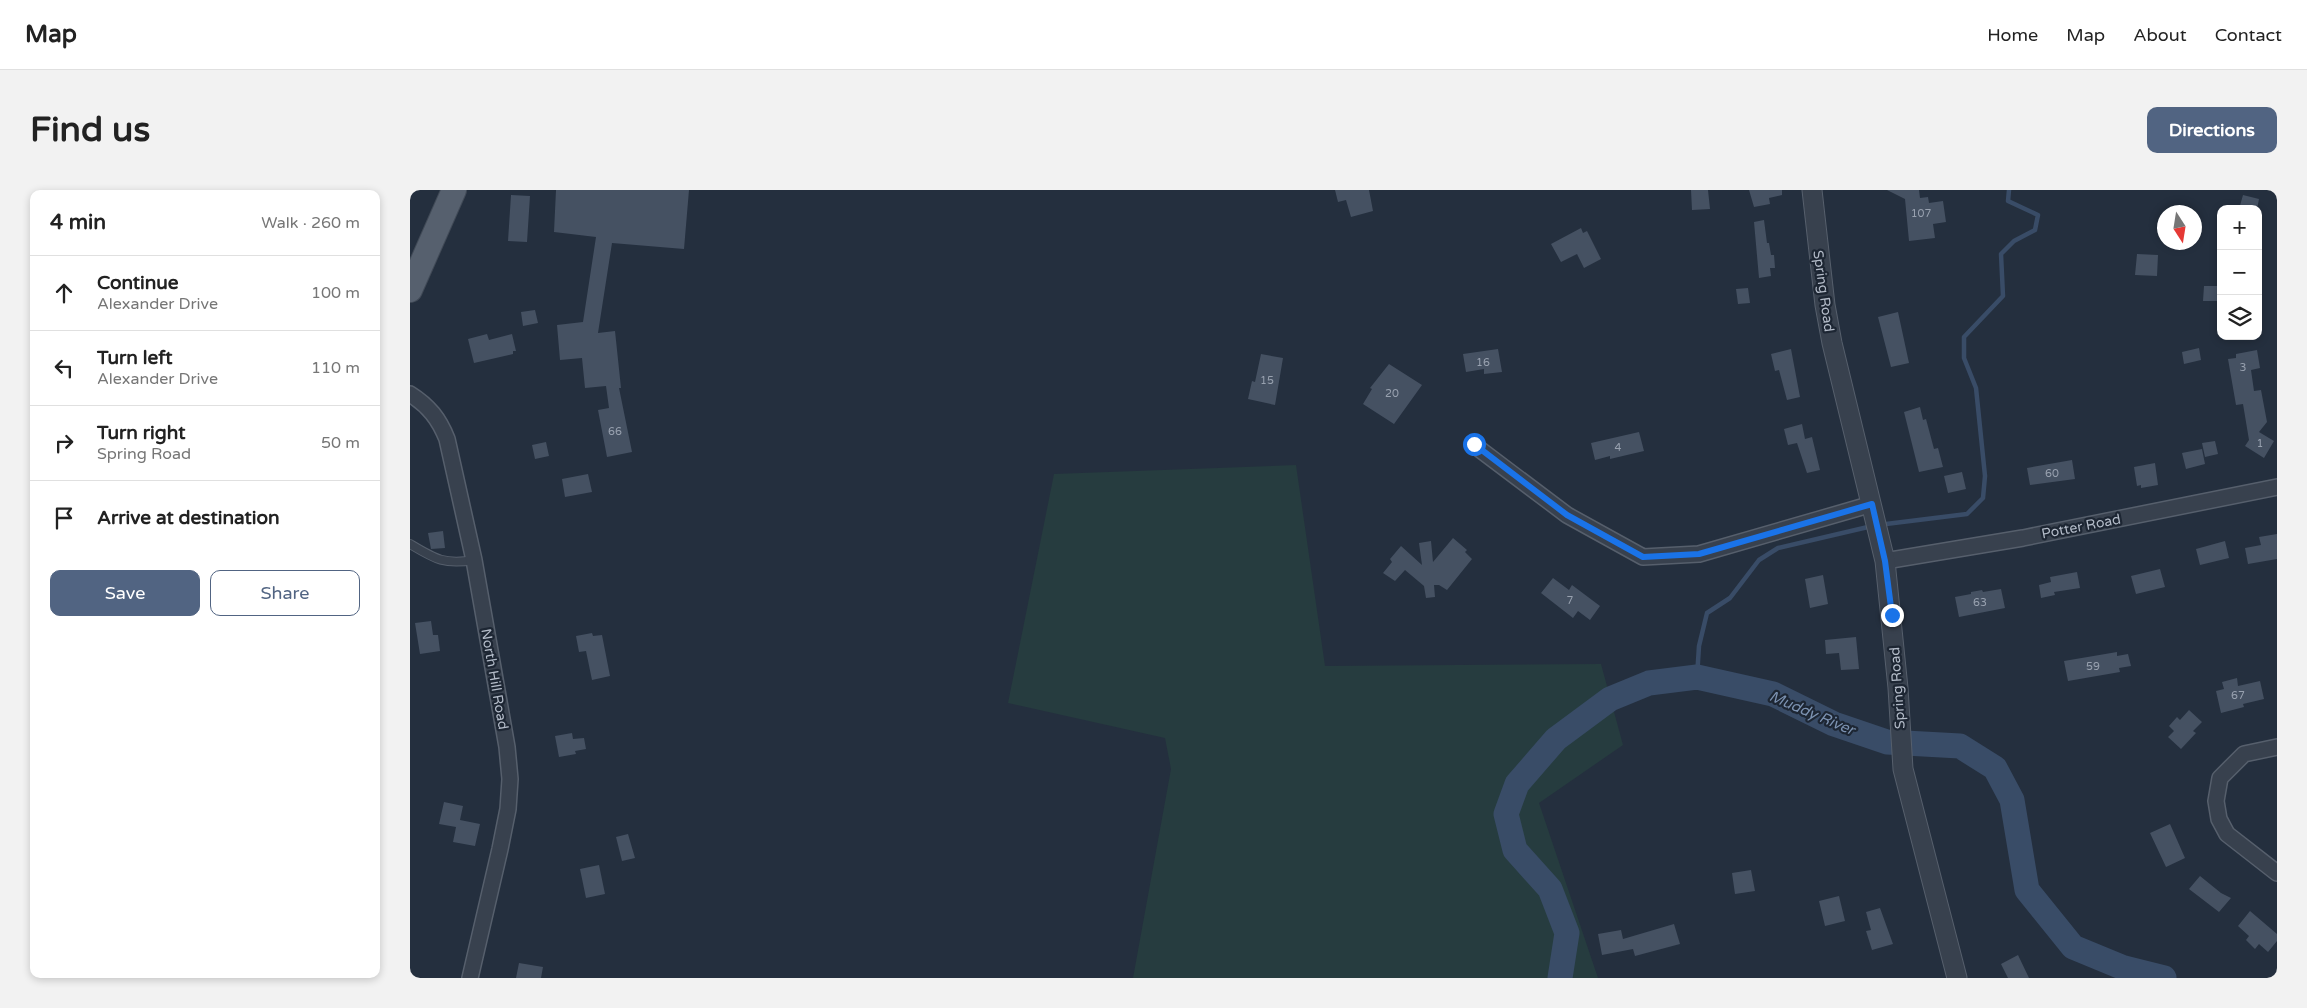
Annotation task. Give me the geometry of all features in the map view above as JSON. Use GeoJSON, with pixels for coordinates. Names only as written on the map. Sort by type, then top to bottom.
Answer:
{"type":"FeatureCollection","features":[{"type":"Feature","properties":{"kind":"main road"},"geometry":{"type":"LineString","coordinates":[[412,278],[454,190]]}},
{"type":"Feature","properties":{"kind":"street","name":"Spring Road"},"geometry":{"type":"LineString","coordinates":[[1812,190],[1825,305],[1832,343],[1885,561],[1903,769],[1957,978]]}},
{"type":"Feature","properties":{"kind":"street","name":"North Hill Road"},"geometry":{"type":"LineString","coordinates":[[410,394],[431,410],[440,422],[448,439],[474,560],[507,747],[510,779],[508,809],[470,978]]}},
{"type":"Feature","properties":{"kind":"street"},"geometry":{"type":"LineString","coordinates":[[1474,444],[1567,515],[1643,557],[1699,554],[1872,504]]}},
{"type":"Feature","properties":{"kind":"street","name":"Potter Road"},"geometry":{"type":"LineString","coordinates":[[1885,561],[2022,538],[2277,487]]}},
{"type":"Feature","properties":{"kind":"street"},"geometry":{"type":"LineString","coordinates":[[2277,748],[2244,754],[2220,778],[2216,802],[2219,819],[2227,834],[2277,873]]}},
{"type":"Feature","properties":{"kind":"lane"},"geometry":{"type":"LineString","coordinates":[[410,544],[446,562],[474,560]]}},
{"type":"Feature","properties":{"kind":"green space"},"geometry":{"type":"Polygon","coordinates":[[[1296,465],[1325,666],[1601,664],[1623,745],[1539,803],[1598,978],[1133,978],[1171,769],[1165,738],[1008,703],[1054,474],[1296,465]]]}},
{"type":"Feature","properties":{"kind":"building"},"geometry":{"type":"Polygon","coordinates":[[[556,190],[689,190],[684,249],[612,243],[598,333],[615,331],[621,388],[619,388],[632,452],[607,457],[598,410],[609,408],[606,386],[585,388],[582,358],[560,360],[557,325],[583,322],[596,237],[554,232],[556,190]]]}},
{"type":"Feature","properties":{"kind":"building"},"geometry":{"type":"Polygon","coordinates":[[[1335,190],[1369,190],[1373,211],[1351,217],[1346,200],[1338,202],[1335,190]]]}},
{"type":"Feature","properties":{"kind":"building"},"geometry":{"type":"Polygon","coordinates":[[[1691,190],[1708,190],[1710,209],[1692,210],[1691,190]]]}},
{"type":"Feature","properties":{"kind":"building"},"geometry":{"type":"Polygon","coordinates":[[[1749,190],[1782,190],[1782,195],[1769,198],[1770,204],[1754,207],[1749,190]]]}},
{"type":"Feature","properties":{"kind":"building"},"geometry":{"type":"Polygon","coordinates":[[[1887,190],[1919,190],[1920,198],[1928,197],[1929,203],[1943,201],[1946,222],[1933,224],[1935,238],[1909,241],[1905,199],[1887,190]]]}},
{"type":"Feature","properties":{"kind":"building"},"geometry":{"type":"Polygon","coordinates":[[[511,195],[530,196],[527,242],[508,241],[511,195]]]}},
{"type":"Feature","properties":{"kind":"building"},"geometry":{"type":"Polygon","coordinates":[[[2243,195],[2259,199],[2258,205],[2240,205],[2243,195]]]}},
{"type":"Feature","properties":{"kind":"building"},"geometry":{"type":"Polygon","coordinates":[[[1764,220],[1767,243],[1769,243],[1771,255],[1774,255],[1775,268],[1770,268],[1771,276],[1759,278],[1754,222],[1764,220]]]}},
{"type":"Feature","properties":{"kind":"building"},"geometry":{"type":"Polygon","coordinates":[[[1581,228],[1583,233],[1587,231],[1601,259],[1584,268],[1577,254],[1561,262],[1551,244],[1581,228]]]}},
{"type":"Feature","properties":{"kind":"building"},"geometry":{"type":"Polygon","coordinates":[[[2137,254],[2158,255],[2157,276],[2135,275],[2137,254]]]}},
{"type":"Feature","properties":{"kind":"building"},"geometry":{"type":"Polygon","coordinates":[[[2204,286],[2217,286],[2217,301],[2203,301],[2204,286]]]}},
{"type":"Feature","properties":{"kind":"building"},"geometry":{"type":"Polygon","coordinates":[[[1748,288],[1750,303],[1738,304],[1736,289],[1748,288]]]}},
{"type":"Feature","properties":{"kind":"building"},"geometry":{"type":"Polygon","coordinates":[[[535,310],[538,323],[523,326],[521,312],[535,310]]]}},
{"type":"Feature","properties":{"kind":"building"},"geometry":{"type":"Polygon","coordinates":[[[1898,312],[1909,363],[1891,367],[1878,317],[1898,312]]]}},
{"type":"Feature","properties":{"kind":"building"},"geometry":{"type":"Polygon","coordinates":[[[487,334],[489,340],[512,334],[516,351],[513,351],[513,354],[474,363],[468,339],[487,334]]]}},
{"type":"Feature","properties":{"kind":"building"},"geometry":{"type":"Polygon","coordinates":[[[2199,348],[2201,360],[2184,364],[2182,352],[2199,348]]]}},
{"type":"Feature","properties":{"kind":"building"},"geometry":{"type":"Polygon","coordinates":[[[1498,349],[1502,372],[1484,374],[1484,369],[1466,372],[1463,354],[1498,349]]]}},
{"type":"Feature","properties":{"kind":"building"},"geometry":{"type":"Polygon","coordinates":[[[1791,349],[1800,397],[1787,400],[1779,370],[1775,371],[1771,354],[1791,349]]]}},
{"type":"Feature","properties":{"kind":"building"},"geometry":{"type":"Polygon","coordinates":[[[2257,350],[2260,368],[2251,370],[2254,391],[2261,390],[2267,422],[2259,432],[2274,441],[2264,458],[2245,446],[2249,440],[2243,404],[2236,405],[2228,359],[2236,358],[2236,354],[2257,350]]]}},
{"type":"Feature","properties":{"kind":"building"},"geometry":{"type":"Polygon","coordinates":[[[1261,354],[1283,358],[1275,405],[1248,399],[1252,381],[1255,382],[1261,354]]]}},
{"type":"Feature","properties":{"kind":"building"},"geometry":{"type":"Polygon","coordinates":[[[1389,364],[1422,385],[1394,424],[1363,404],[1372,389],[1370,388],[1389,364]]]}},
{"type":"Feature","properties":{"kind":"building"},"geometry":{"type":"Polygon","coordinates":[[[1920,407],[1923,420],[1926,419],[1934,449],[1938,448],[1943,467],[1919,472],[1904,412],[1920,407]]]}},
{"type":"Feature","properties":{"kind":"building"},"geometry":{"type":"Polygon","coordinates":[[[1802,424],[1805,439],[1812,437],[1820,470],[1807,473],[1797,443],[1788,445],[1784,429],[1802,424]]]}},
{"type":"Feature","properties":{"kind":"building"},"geometry":{"type":"Polygon","coordinates":[[[1639,432],[1644,451],[1610,459],[1610,456],[1595,460],[1591,443],[1639,432]]]}},
{"type":"Feature","properties":{"kind":"building"},"geometry":{"type":"Polygon","coordinates":[[[2215,441],[2218,454],[2205,457],[2202,443],[2215,441]]]}},
{"type":"Feature","properties":{"kind":"building"},"geometry":{"type":"Polygon","coordinates":[[[546,442],[549,456],[535,459],[532,445],[546,442]]]}},
{"type":"Feature","properties":{"kind":"building"},"geometry":{"type":"Polygon","coordinates":[[[2202,449],[2205,464],[2186,469],[2182,453],[2202,449]]]}},
{"type":"Feature","properties":{"kind":"building"},"geometry":{"type":"Polygon","coordinates":[[[2072,460],[2075,479],[2030,485],[2027,468],[2072,460]]]}},
{"type":"Feature","properties":{"kind":"building"},"geometry":{"type":"Polygon","coordinates":[[[2155,463],[2158,485],[2141,488],[2141,485],[2137,486],[2134,467],[2155,463]]]}},
{"type":"Feature","properties":{"kind":"building"},"geometry":{"type":"Polygon","coordinates":[[[1962,472],[1966,489],[1948,493],[1944,476],[1962,472]]]}},
{"type":"Feature","properties":{"kind":"building"},"geometry":{"type":"Polygon","coordinates":[[[588,474],[592,492],[565,497],[562,479],[588,474]]]}},
{"type":"Feature","properties":{"kind":"building"},"geometry":{"type":"Polygon","coordinates":[[[443,531],[445,548],[431,549],[428,533],[443,531]]]}},
{"type":"Feature","properties":{"kind":"building"},"geometry":{"type":"Polygon","coordinates":[[[2277,534],[2277,559],[2248,564],[2245,548],[2261,545],[2259,537],[2277,534]]]}},
{"type":"Feature","properties":{"kind":"building"},"geometry":{"type":"Polygon","coordinates":[[[1453,538],[1467,550],[1465,552],[1472,559],[1447,590],[1439,585],[1434,585],[1435,597],[1426,598],[1424,586],[1405,570],[1395,581],[1383,573],[1392,562],[1390,559],[1401,546],[1422,565],[1419,543],[1431,541],[1433,562],[1453,538]]]}},
{"type":"Feature","properties":{"kind":"building"},"geometry":{"type":"Polygon","coordinates":[[[2225,541],[2229,558],[2200,565],[2196,549],[2225,541]]]}},
{"type":"Feature","properties":{"kind":"building"},"geometry":{"type":"Polygon","coordinates":[[[2160,569],[2165,587],[2136,594],[2131,576],[2160,569]]]}},
{"type":"Feature","properties":{"kind":"building"},"geometry":{"type":"Polygon","coordinates":[[[2077,572],[2080,588],[2054,592],[2055,595],[2041,598],[2039,585],[2051,582],[2050,577],[2077,572]]]}},
{"type":"Feature","properties":{"kind":"building"},"geometry":{"type":"Polygon","coordinates":[[[1823,575],[1828,604],[1810,608],[1805,579],[1823,575]]]}},
{"type":"Feature","properties":{"kind":"building"},"geometry":{"type":"Polygon","coordinates":[[[1553,578],[1569,590],[1572,585],[1600,606],[1590,620],[1578,611],[1573,618],[1541,593],[1553,578]]]}},
{"type":"Feature","properties":{"kind":"building"},"geometry":{"type":"Polygon","coordinates":[[[2001,589],[2005,608],[1959,617],[1955,597],[1982,590],[1983,592],[2001,589]]]}},
{"type":"Feature","properties":{"kind":"building"},"geometry":{"type":"Polygon","coordinates":[[[431,621],[433,635],[438,635],[440,651],[420,654],[415,623],[431,621]]]}},
{"type":"Feature","properties":{"kind":"building"},"geometry":{"type":"Polygon","coordinates":[[[592,633],[593,636],[602,635],[610,676],[592,680],[586,651],[579,652],[576,636],[592,633]]]}},
{"type":"Feature","properties":{"kind":"building"},"geometry":{"type":"Polygon","coordinates":[[[1856,637],[1859,669],[1841,670],[1839,653],[1826,654],[1825,640],[1856,637]]]}},
{"type":"Feature","properties":{"kind":"building"},"geometry":{"type":"Polygon","coordinates":[[[2117,652],[2117,656],[2128,654],[2131,666],[2119,668],[2120,672],[2068,681],[2064,661],[2117,652]]]}},
{"type":"Feature","properties":{"kind":"building"},"geometry":{"type":"Polygon","coordinates":[[[2237,678],[2238,686],[2260,681],[2264,699],[2243,704],[2244,707],[2221,713],[2216,691],[2224,689],[2222,682],[2237,678]]]}},
{"type":"Feature","properties":{"kind":"building"},"geometry":{"type":"Polygon","coordinates":[[[2189,710],[2202,722],[2193,731],[2196,733],[2181,749],[2168,737],[2174,731],[2169,726],[2177,717],[2180,720],[2189,710]]]}},
{"type":"Feature","properties":{"kind":"building"},"geometry":{"type":"Polygon","coordinates":[[[572,733],[573,739],[584,738],[586,749],[575,751],[576,754],[559,757],[555,736],[572,733]]]}},
{"type":"Feature","properties":{"kind":"building"},"geometry":{"type":"Polygon","coordinates":[[[444,802],[463,806],[460,820],[480,824],[475,846],[453,842],[456,827],[439,824],[444,802]]]}},
{"type":"Feature","properties":{"kind":"building"},"geometry":{"type":"Polygon","coordinates":[[[2170,824],[2185,858],[2166,867],[2150,833],[2170,824]]]}},
{"type":"Feature","properties":{"kind":"building"},"geometry":{"type":"Polygon","coordinates":[[[628,834],[635,858],[622,861],[616,837],[628,834]]]}},
{"type":"Feature","properties":{"kind":"building"},"geometry":{"type":"Polygon","coordinates":[[[599,865],[605,894],[586,898],[580,869],[599,865]]]}},
{"type":"Feature","properties":{"kind":"building"},"geometry":{"type":"Polygon","coordinates":[[[1751,870],[1755,891],[1735,894],[1732,873],[1751,870]]]}},
{"type":"Feature","properties":{"kind":"building"},"geometry":{"type":"Polygon","coordinates":[[[2200,876],[2221,893],[2231,898],[2219,912],[2189,889],[2200,876]]]}},
{"type":"Feature","properties":{"kind":"building"},"geometry":{"type":"Polygon","coordinates":[[[1839,896],[1845,921],[1825,926],[1819,901],[1839,896]]]}},
{"type":"Feature","properties":{"kind":"building"},"geometry":{"type":"Polygon","coordinates":[[[1880,908],[1893,944],[1872,950],[1866,931],[1871,930],[1866,912],[1880,908]]]}},
{"type":"Feature","properties":{"kind":"building"},"geometry":{"type":"Polygon","coordinates":[[[2250,911],[2277,934],[2277,941],[2268,952],[2259,944],[2255,949],[2246,940],[2249,936],[2238,926],[2250,911]]]}},
{"type":"Feature","properties":{"kind":"building"},"geometry":{"type":"Polygon","coordinates":[[[1674,924],[1680,944],[1635,956],[1633,949],[1602,955],[1598,934],[1621,930],[1623,939],[1674,924]]]}},
{"type":"Feature","properties":{"kind":"building"},"geometry":{"type":"Polygon","coordinates":[[[2018,955],[2029,978],[2008,978],[2001,964],[2018,955]]]}},
{"type":"Feature","properties":{"kind":"building"},"geometry":{"type":"Polygon","coordinates":[[[519,963],[543,967],[541,978],[516,978],[519,963]]]}},
{"type":"Feature","properties":{"kind":"waterway"},"geometry":{"type":"LineString","coordinates":[[1886,524],[1967,514],[1983,498],[1985,476],[1976,388],[1964,358],[1964,337],[2003,296],[2001,254],[2014,241],[2035,230],[2038,215],[2008,201],[2009,190]]}},
{"type":"Feature","properties":{"kind":"waterway"},"geometry":{"type":"LineString","coordinates":[[1697,677],[1699,646],[1707,613],[1730,598],[1759,560],[1778,548],[1868,527]]}},
{"type":"Feature","properties":{"kind":"waterway","name":"Muddy River"},"geometry":{"type":"LineString","coordinates":[[1560,978],[1567,933],[1550,889],[1515,850],[1506,814],[1517,784],[1556,739],[1610,699],[1649,683],[1697,677],[1773,694],[1834,724],[1887,742],[1960,746],[1995,768],[2012,800],[2027,890],[2073,947],[2124,968],[2164,978]]}},
{"type":"Feature","properties":{"kind":"route"},"geometry":{"type":"LineString","coordinates":[[1474,444],[1567,515],[1643,557],[1699,554],[1872,504],[1885,561],[1892,615]]}}]}
